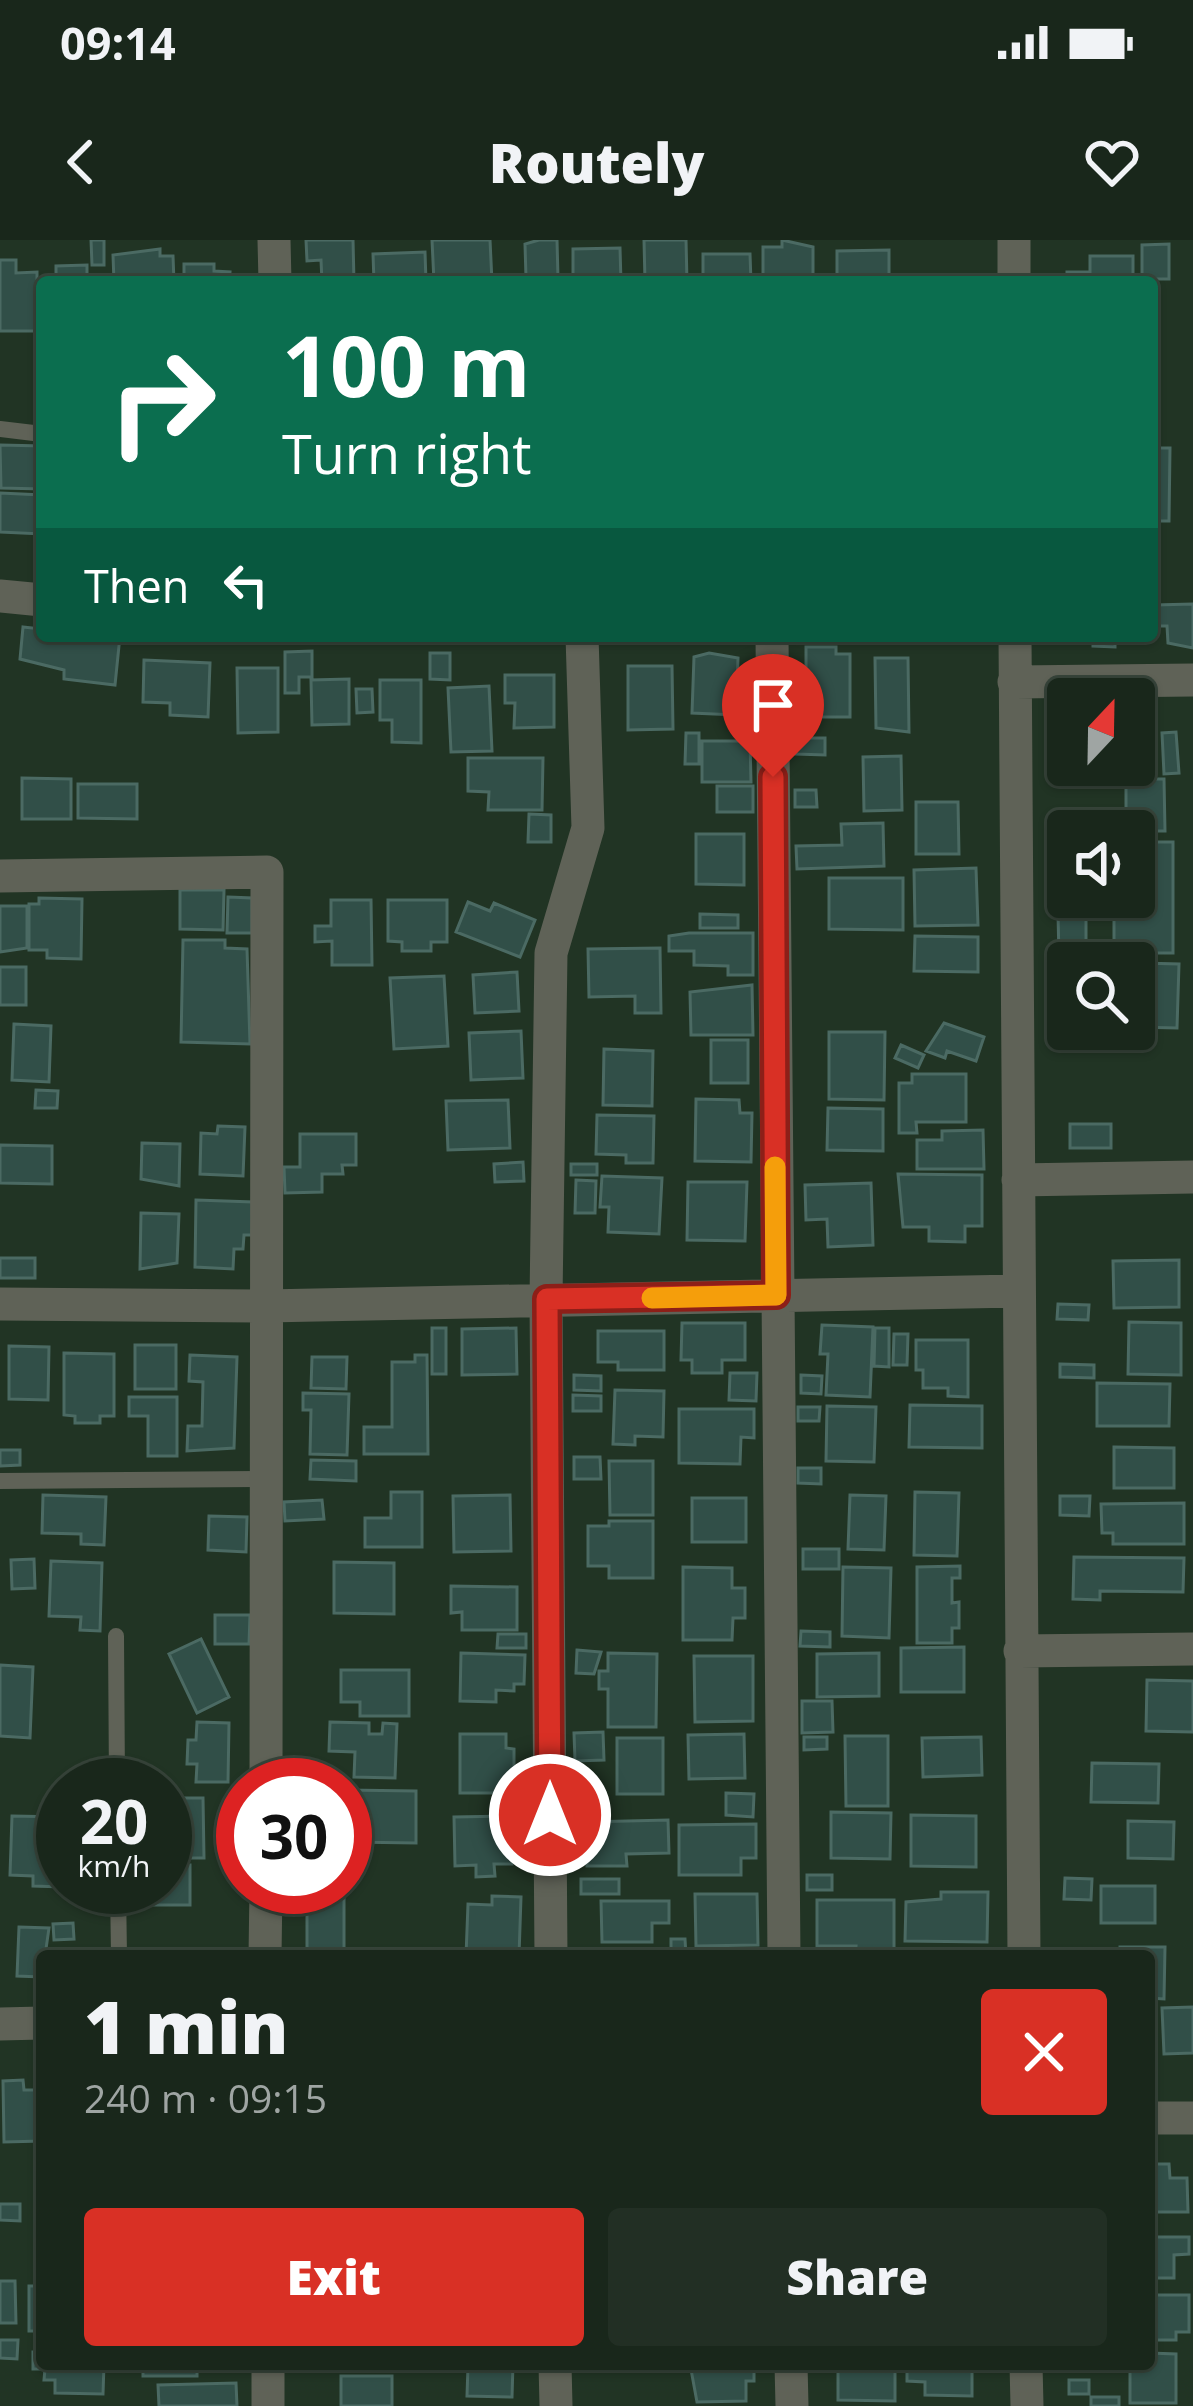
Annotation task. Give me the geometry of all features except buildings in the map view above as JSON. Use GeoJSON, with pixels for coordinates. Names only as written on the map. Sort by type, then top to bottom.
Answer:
{"type":"FeatureCollection","features":[{"type":"Feature","properties":{"kind":"street"},"geometry":{"type":"LineString","coordinates":[[274,240],[274,276]]}},
{"type":"Feature","properties":{"kind":"street"},"geometry":{"type":"LineString","coordinates":[[1014,240],[1014,276]]}},
{"type":"Feature","properties":{"kind":"street"},"geometry":{"type":"LineString","coordinates":[[0,596],[36,599]]}},
{"type":"Feature","properties":{"kind":"street"},"geometry":{"type":"LineString","coordinates":[[551,1950],[547,1299],[551,953],[588,828],[583,642]]}},
{"type":"Feature","properties":{"kind":"street"},"geometry":{"type":"LineString","coordinates":[[772,642],[784,1950]]}},
{"type":"Feature","properties":{"kind":"street"},"geometry":{"type":"LineString","coordinates":[[1015,642],[1024,1950]]}},
{"type":"Feature","properties":{"kind":"street"},"geometry":{"type":"LineString","coordinates":[[1014,682],[1193,680]]}},
{"type":"Feature","properties":{"kind":"street"},"geometry":{"type":"LineString","coordinates":[[0,876],[267,872],[266,1758]]}},
{"type":"Feature","properties":{"kind":"street"},"geometry":{"type":"LineString","coordinates":[[1018,1180],[1193,1177]]}},
{"type":"Feature","properties":{"kind":"street"},"geometry":{"type":"LineString","coordinates":[[0,1304],[266,1306],[1017,1291]]}},
{"type":"Feature","properties":{"kind":"street"},"geometry":{"type":"LineString","coordinates":[[1020,1651],[1193,1649]]}},
{"type":"Feature","properties":{"kind":"street"},"geometry":{"type":"LineString","coordinates":[[266,1914],[266,1950]]}},
{"type":"Feature","properties":{"kind":"street"},"geometry":{"type":"LineString","coordinates":[[0,2024],[36,2024]]}},
{"type":"Feature","properties":{"kind":"street"},"geometry":{"type":"LineString","coordinates":[[1155,2118],[1193,2118]]}},
{"type":"Feature","properties":{"kind":"street"},"geometry":{"type":"LineString","coordinates":[[268,2370],[268,2406]]}},
{"type":"Feature","properties":{"kind":"street"},"geometry":{"type":"LineString","coordinates":[[555,2370],[556,2406]]}},
{"type":"Feature","properties":{"kind":"street"},"geometry":{"type":"LineString","coordinates":[[791,2370],[792,2406]]}},
{"type":"Feature","properties":{"kind":"street"},"geometry":{"type":"LineString","coordinates":[[1027,2370],[1027,2406]]}},
{"type":"Feature","properties":{"kind":"lane"},"geometry":{"type":"LineString","coordinates":[[0,429],[36,433]]}},
{"type":"Feature","properties":{"kind":"lane"},"geometry":{"type":"LineString","coordinates":[[0,1481],[266,1479]]}},
{"type":"Feature","properties":{"kind":"lane"},"geometry":{"type":"LineString","coordinates":[[116,1636],[117,1758]]}},
{"type":"Feature","properties":{"kind":"lane"},"geometry":{"type":"LineString","coordinates":[[118,1914],[119,1950]]}},
{"type":"Feature","properties":{"kind":"slow traffic"},"geometry":{"type":"LineString","coordinates":[[652,1298],[776,1295],[775,1167]]}},
{"type":"Feature","properties":{"kind":"route"},"geometry":{"type":"LineString","coordinates":[[550,1815],[547,1299],[776,1295],[773,777]]}}]}
